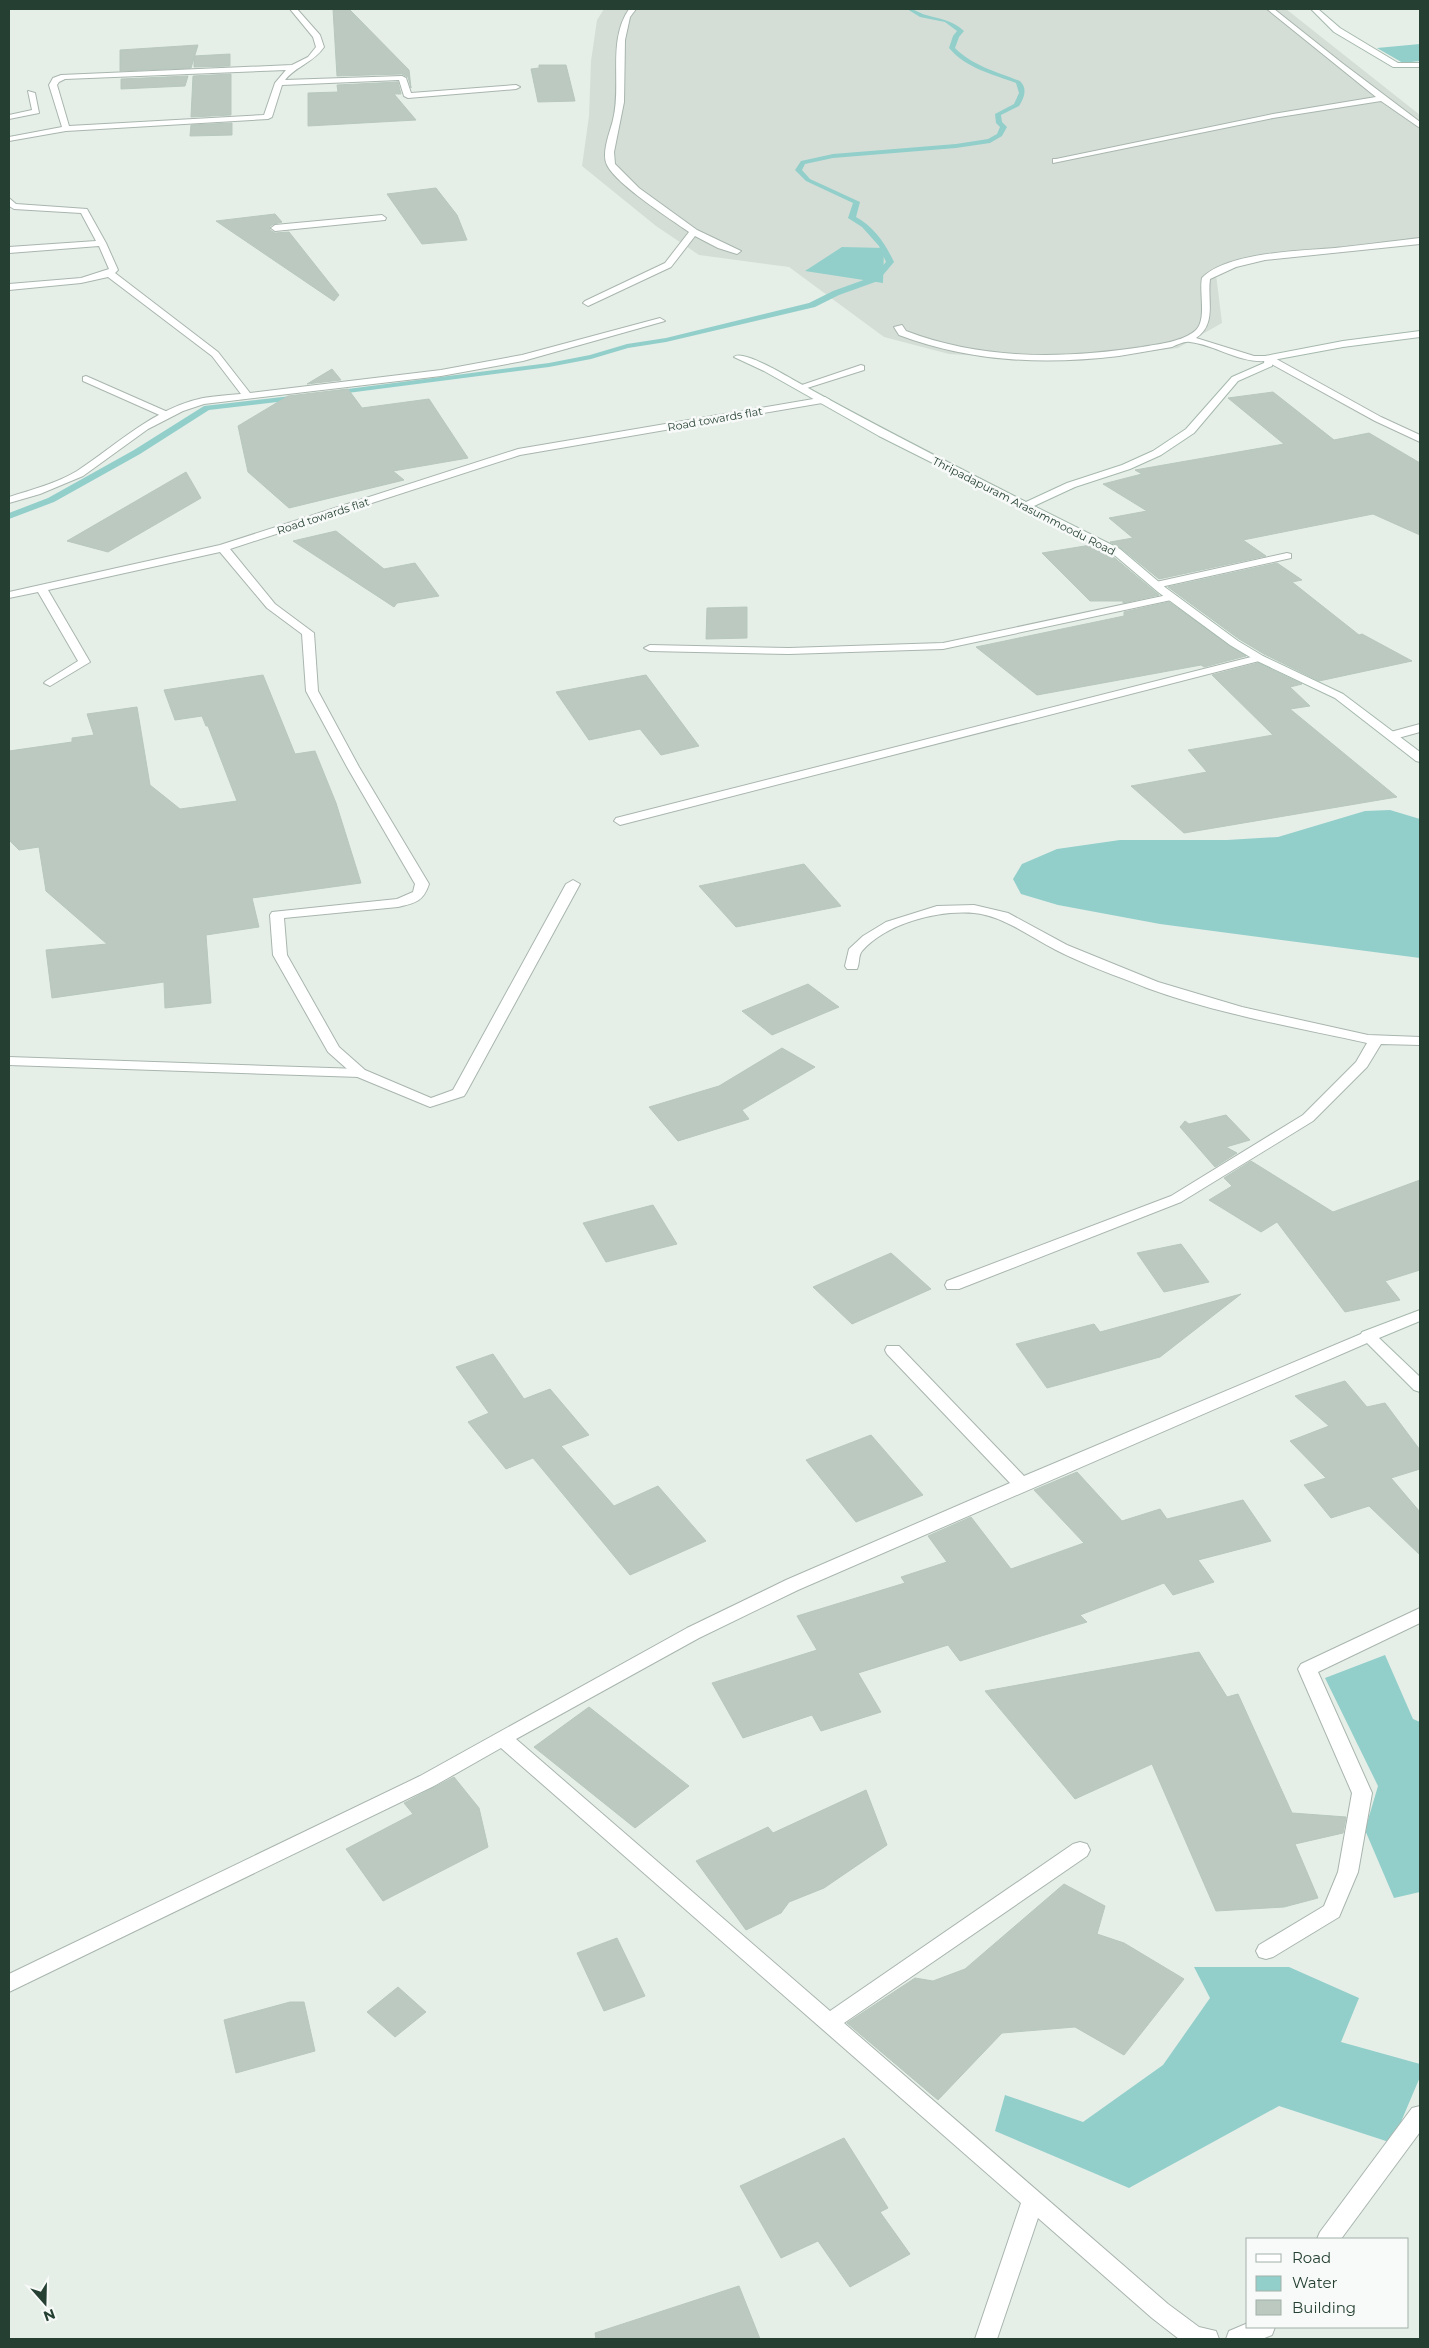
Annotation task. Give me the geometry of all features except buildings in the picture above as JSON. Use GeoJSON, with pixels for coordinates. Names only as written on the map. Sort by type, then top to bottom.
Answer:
{"type":"FeatureCollection","features":[{"type":"Feature","properties":{"kind":"street"},"geometry":{"type":"LineString","coordinates":[[9,139],[66,129],[268,116],[269,107],[279,83],[293,68],[314,58],[320,47],[317,36],[293,9]]}},
{"type":"Feature","properties":{"kind":"street"},"geometry":{"type":"LineString","coordinates":[[632,9],[626,14],[622,36],[619,114],[615,133],[610,142],[608,160],[636,190],[694,232],[721,246],[737,251]]}},
{"type":"Feature","properties":{"kind":"street"},"geometry":{"type":"LineString","coordinates":[[1270,9],[1322,52],[1420,126]]}},
{"type":"Feature","properties":{"kind":"street"},"geometry":{"type":"LineString","coordinates":[[1314,9],[1337,30],[1396,65],[1420,65]]}},
{"type":"Feature","properties":{"kind":"street"},"geometry":{"type":"LineString","coordinates":[[66,129],[53,85],[56,80],[64,77],[293,68]]}},
{"type":"Feature","properties":{"kind":"street"},"geometry":{"type":"LineString","coordinates":[[279,83],[402,78],[408,96],[516,87]]}},
{"type":"Feature","properties":{"kind":"street"},"geometry":{"type":"LineString","coordinates":[[9,116],[36,111],[31,93]]}},
{"type":"Feature","properties":{"kind":"street"},"geometry":{"type":"LineString","coordinates":[[1056,161],[1274,116],[1383,98]]}},
{"type":"Feature","properties":{"kind":"street"},"geometry":{"type":"LineString","coordinates":[[9,201],[14,206],[84,211],[102,243],[114,270],[110,274],[88,280],[9,287]]}},
{"type":"Feature","properties":{"kind":"street"},"geometry":{"type":"LineString","coordinates":[[275,228],[382,218]]}},
{"type":"Feature","properties":{"kind":"street"},"geometry":{"type":"LineString","coordinates":[[588,303],[668,265],[694,232]]}},
{"type":"Feature","properties":{"kind":"street"},"geometry":{"type":"LineString","coordinates":[[900,327],[902,333],[916,338],[973,353],[1052,359],[1141,350],[1190,339],[1199,333],[1206,323],[1203,289],[1206,278],[1222,268],[1240,262],[1296,254],[1420,241]]}},
{"type":"Feature","properties":{"kind":"street"},"geometry":{"type":"LineString","coordinates":[[9,250],[102,243]]}},
{"type":"Feature","properties":{"kind":"street"},"geometry":{"type":"LineString","coordinates":[[110,274],[215,354],[246,395]]}},
{"type":"Feature","properties":{"kind":"street"},"geometry":{"type":"LineString","coordinates":[[9,500],[36,492],[79,474],[144,427],[167,415],[203,401],[441,373],[505,362],[660,321]]}},
{"type":"Feature","properties":{"kind":"street"},"geometry":{"type":"LineString","coordinates":[[1190,339],[1253,359],[1343,344],[1420,334]]}},
{"type":"Feature","properties":{"kind":"street","name":"Thripadapuram Arasummoodu Road"},"geometry":{"type":"LineString","coordinates":[[739,357],[801,387],[883,434],[1116,551],[1156,585],[1234,643],[1260,658],[1339,696],[1420,758]]}},
{"type":"Feature","properties":{"kind":"street"},"geometry":{"type":"LineString","coordinates":[[1268,358],[1378,419],[1420,439]]}},
{"type":"Feature","properties":{"kind":"street"},"geometry":{"type":"LineString","coordinates":[[1025,506],[1071,485],[1126,467],[1157,453],[1190,430],[1235,378],[1269,364],[1268,358]]}},
{"type":"Feature","properties":{"kind":"street"},"geometry":{"type":"LineString","coordinates":[[801,387],[861,368]]}},
{"type":"Feature","properties":{"kind":"street"},"geometry":{"type":"LineString","coordinates":[[86,379],[167,415]]}},
{"type":"Feature","properties":{"kind":"street","name":"Road towards flat"},"geometry":{"type":"LineString","coordinates":[[9,595],[223,548],[518,452],[825,400]]}},
{"type":"Feature","properties":{"kind":"street"},"geometry":{"type":"LineString","coordinates":[[223,548],[271,606],[308,634],[312,692],[353,768],[422,884],[419,894],[410,900],[398,903],[277,915],[280,955],[333,1049],[360,1073],[430,1103],[459,1093],[573,884]]}},
{"type":"Feature","properties":{"kind":"street"},"geometry":{"type":"LineString","coordinates":[[1156,585],[1287,556]]}},
{"type":"Feature","properties":{"kind":"street"},"geometry":{"type":"LineString","coordinates":[[41,588],[84,662],[50,683]]}},
{"type":"Feature","properties":{"kind":"street"},"geometry":{"type":"LineString","coordinates":[[650,648],[789,651],[943,646],[1172,597]]}},
{"type":"Feature","properties":{"kind":"street"},"geometry":{"type":"LineString","coordinates":[[620,821],[1260,658]]}},
{"type":"Feature","properties":{"kind":"street"},"geometry":{"type":"LineString","coordinates":[[1391,736],[1420,728]]}},
{"type":"Feature","properties":{"kind":"street"},"geometry":{"type":"LineString","coordinates":[[852,966],[854,952],[868,939],[891,925],[937,910],[974,909],[1003,916],[1062,948],[1153,985],[1239,1011],[1368,1039],[1420,1041]]}},
{"type":"Feature","properties":{"kind":"street"},"geometry":{"type":"LineString","coordinates":[[953,1285],[1176,1199],[1308,1118],[1362,1064],[1378,1039]]}},
{"type":"Feature","properties":{"kind":"street"},"geometry":{"type":"LineString","coordinates":[[9,1061],[360,1073]]}},
{"type":"Feature","properties":{"kind":"street"},"geometry":{"type":"LineString","coordinates":[[9,1983],[427,1781],[693,1633],[792,1585],[1021,1484],[1420,1315]]}},
{"type":"Feature","properties":{"kind":"street"},"geometry":{"type":"LineString","coordinates":[[1368,1336],[1420,1386]]}},
{"type":"Feature","properties":{"kind":"street"},"geometry":{"type":"LineString","coordinates":[[893,1350],[1021,1484]]}},
{"type":"Feature","properties":{"kind":"street"},"geometry":{"type":"LineString","coordinates":[[1266,1951],[1332,1911],[1348,1872],[1362,1794],[1307,1669],[1420,1616]]}},
{"type":"Feature","properties":{"kind":"street"},"geometry":{"type":"LineString","coordinates":[[502,1738],[1032,2202],[1160,2311],[1194,2336],[1208,2339]]}},
{"type":"Feature","properties":{"kind":"street"},"geometry":{"type":"LineString","coordinates":[[828,2023],[1080,1850]]}},
{"type":"Feature","properties":{"kind":"street"},"geometry":{"type":"LineString","coordinates":[[1329,2238],[1420,2115]]}},
{"type":"Feature","properties":{"kind":"street"},"geometry":{"type":"LineString","coordinates":[[986,2339],[1032,2202]]}},
{"type":"Feature","properties":{"kind":"street"},"geometry":{"type":"LineString","coordinates":[[1236,2339],[1262,2328]]}},
{"type":"Feature","properties":{"kind":"shaded area"},"geometry":{"type":"Polygon","coordinates":[[[604,9],[1286,9],[1420,115],[1420,243],[1236,263],[1216,274],[1222,323],[1178,348],[1114,355],[1015,358],[949,354],[884,337],[789,267],[699,255],[656,226],[582,166],[589,116],[591,61],[597,20],[604,9]]]}},
{"type":"Feature","properties":{"kind":"water"},"geometry":{"type":"Polygon","coordinates":[[[1420,44],[1420,61],[1403,63],[1377,48],[1420,44]]]}},
{"type":"Feature","properties":{"kind":"water"},"geometry":{"type":"Polygon","coordinates":[[[842,247],[884,248],[883,283],[805,271],[842,247]]]}},
{"type":"Feature","properties":{"kind":"water"},"geometry":{"type":"Polygon","coordinates":[[[1390,810],[1420,819],[1420,958],[1160,924],[1058,905],[1021,894],[1013,879],[1022,864],[1057,849],[1120,840],[1227,840],[1278,837],[1365,811],[1390,810]]]}},
{"type":"Feature","properties":{"kind":"water"},"geometry":{"type":"Polygon","coordinates":[[[1385,1655],[1413,1719],[1420,1722],[1420,1892],[1394,1898],[1365,1830],[1378,1786],[1325,1678],[1385,1655]]]}},
{"type":"Feature","properties":{"kind":"water"},"geometry":{"type":"Polygon","coordinates":[[[1194,1967],[1289,1967],[1359,1998],[1341,2042],[1420,2064],[1420,2077],[1392,2143],[1279,2106],[1129,2188],[995,2131],[1005,2095],[1083,2122],[1163,2065],[1210,1998],[1194,1967]]]}},
{"type":"Feature","properties":{"kind":"waterway"},"geometry":{"type":"LineString","coordinates":[[332,393],[549,365],[591,357],[627,346],[666,340],[812,305],[836,293],[875,279],[890,262],[882,245],[865,225],[852,218],[857,202],[808,180],[798,170],[803,162],[833,156],[956,146],[990,141],[1000,135],[1004,127],[999,123],[998,114],[1017,105],[1022,93],[1021,85],[1018,82],[974,65],[952,48],[956,36],[961,31],[947,21],[922,16],[910,9]]}},
{"type":"Feature","properties":{"kind":"waterway"},"geometry":{"type":"LineString","coordinates":[[9,516],[51,500],[137,452],[207,408],[300,397]]}}]}
